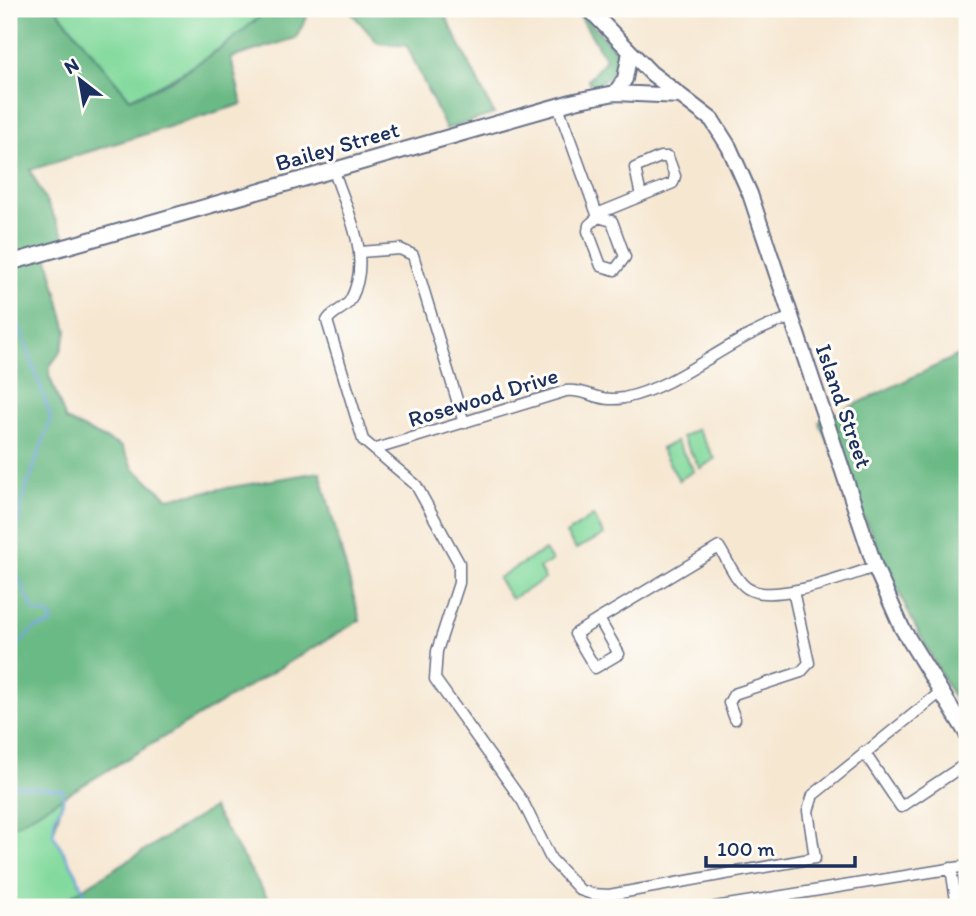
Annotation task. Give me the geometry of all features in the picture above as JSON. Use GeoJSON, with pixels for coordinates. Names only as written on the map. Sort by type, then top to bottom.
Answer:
{"type":"FeatureCollection","features":[{"type":"Feature","properties":{"kind":"street","name":"Island Street"},"geometry":{"type":"LineString","coordinates":[[589,9],[630,51],[712,120],[729,147],[750,194],[875,567],[902,628],[967,734]]}},
{"type":"Feature","properties":{"kind":"street"},"geometry":{"type":"LineString","coordinates":[[615,93],[625,79],[630,51]]}},
{"type":"Feature","properties":{"kind":"street","name":"Bailey Street"},"geometry":{"type":"LineString","coordinates":[[12,262],[558,106],[615,93],[681,96]]}},
{"type":"Feature","properties":{"kind":"street"},"geometry":{"type":"LineString","coordinates":[[558,106],[597,216]]}},
{"type":"Feature","properties":{"kind":"street"},"geometry":{"type":"LineString","coordinates":[[597,216],[612,221],[625,257],[615,270],[601,266],[588,231],[597,216],[675,181],[668,157],[660,157],[635,168],[641,196]]}},
{"type":"Feature","properties":{"kind":"street"},"geometry":{"type":"LineString","coordinates":[[334,171],[360,252],[350,300],[327,321],[361,437],[420,489],[459,563],[459,583],[438,651],[435,679],[523,802],[551,859],[580,890],[609,895],[815,858],[809,802],[813,795],[942,691]]}},
{"type":"Feature","properties":{"kind":"street"},"geometry":{"type":"LineString","coordinates":[[360,252],[400,249],[410,252],[416,260],[464,423]]}},
{"type":"Feature","properties":{"kind":"street","name":"Rosewood Drive"},"geometry":{"type":"LineString","coordinates":[[376,449],[566,391],[580,391],[603,400],[645,392],[696,366],[737,339],[790,318]]}},
{"type":"Feature","properties":{"kind":"street"},"geometry":{"type":"LineString","coordinates":[[599,619],[619,654],[595,668],[575,634],[599,619],[719,547],[743,585],[750,590],[793,591],[875,567]]}},
{"type":"Feature","properties":{"kind":"street"},"geometry":{"type":"LineString","coordinates":[[735,719],[729,703],[734,694],[801,671],[809,663],[793,591]]}},
{"type":"Feature","properties":{"kind":"street"},"geometry":{"type":"LineString","coordinates":[[864,752],[901,807],[967,763]]}},
{"type":"Feature","properties":{"kind":"street"},"geometry":{"type":"LineString","coordinates":[[715,907],[967,866]]}},
{"type":"Feature","properties":{"kind":"street"},"geometry":{"type":"LineString","coordinates":[[951,868],[957,907]]}},
{"type":"Feature","properties":{"kind":"green space"},"geometry":{"type":"Polygon","coordinates":[[[9,9],[56,9],[130,99],[172,80],[223,47],[269,9],[311,9],[296,38],[231,58],[242,104],[30,170],[66,240],[9,256],[9,9]]]}},
{"type":"Feature","properties":{"kind":"green space"},"geometry":{"type":"Polygon","coordinates":[[[56,9],[269,9],[203,60],[130,99],[56,9]]]}},
{"type":"Feature","properties":{"kind":"green space"},"geometry":{"type":"Polygon","coordinates":[[[348,9],[442,9],[494,114],[446,129],[407,46],[378,43],[348,9]]]}},
{"type":"Feature","properties":{"kind":"green space"},"geometry":{"type":"Polygon","coordinates":[[[576,9],[618,53],[611,75],[592,88],[588,80],[606,60],[576,9]]]}},
{"type":"Feature","properties":{"kind":"green space"},"geometry":{"type":"Polygon","coordinates":[[[47,255],[67,331],[61,351],[50,366],[49,375],[66,420],[122,447],[134,469],[168,498],[320,472],[360,620],[9,829],[9,266],[47,255]]]}},
{"type":"Feature","properties":{"kind":"green space"},"geometry":{"type":"Polygon","coordinates":[[[967,351],[967,723],[912,620],[819,422],[967,351]]]}},
{"type":"Feature","properties":{"kind":"green space"},"geometry":{"type":"Polygon","coordinates":[[[697,429],[715,459],[700,468],[682,437],[697,429]]]}},
{"type":"Feature","properties":{"kind":"green space"},"geometry":{"type":"Polygon","coordinates":[[[676,441],[694,471],[679,480],[661,449],[676,441]]]}},
{"type":"Feature","properties":{"kind":"green space"},"geometry":{"type":"Polygon","coordinates":[[[593,516],[604,535],[576,549],[566,534],[593,516]]]}},
{"type":"Feature","properties":{"kind":"green space"},"geometry":{"type":"Polygon","coordinates":[[[545,550],[552,561],[539,568],[545,579],[511,599],[498,578],[545,550]]]}},
{"type":"Feature","properties":{"kind":"green space"},"geometry":{"type":"Polygon","coordinates":[[[9,785],[64,795],[53,834],[76,873],[90,907],[9,907],[9,785]]]}},
{"type":"Feature","properties":{"kind":"green space"},"geometry":{"type":"Polygon","coordinates":[[[213,808],[273,907],[53,907],[213,808]]]}},
{"type":"Feature","properties":{"kind":"waterway"},"geometry":{"type":"LineString","coordinates":[[9,655],[34,629],[50,625],[53,619],[49,615],[34,611],[12,564],[21,504],[51,418],[14,309],[12,268]]}},
{"type":"Feature","properties":{"kind":"waterway"},"geometry":{"type":"LineString","coordinates":[[9,785],[63,790],[63,802],[55,818],[53,834],[76,873],[90,907]]}}]}
